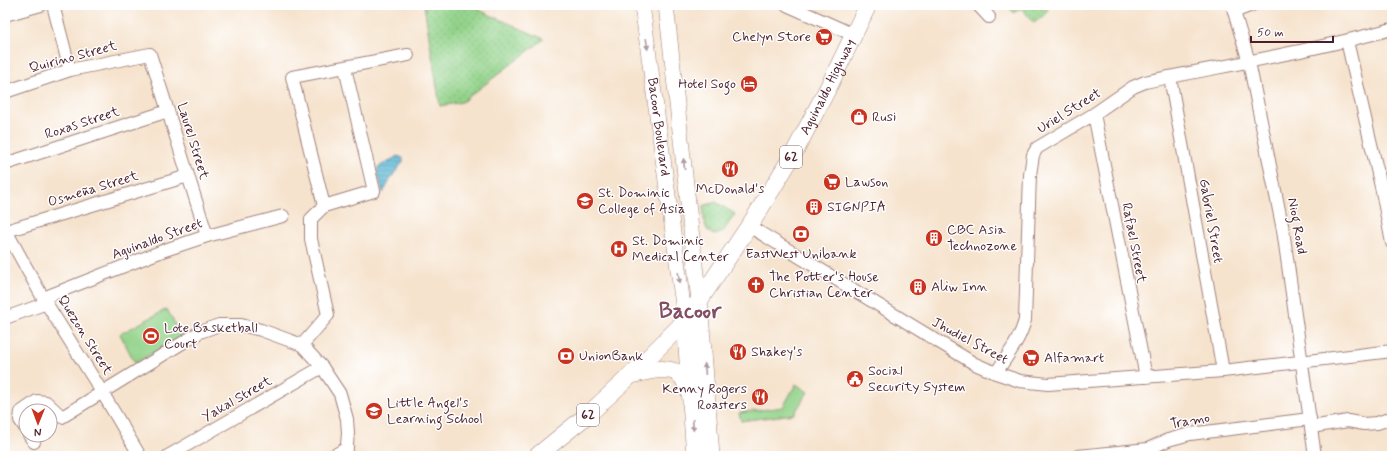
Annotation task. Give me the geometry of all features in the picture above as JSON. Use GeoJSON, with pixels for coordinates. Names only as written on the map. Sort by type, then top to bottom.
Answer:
{"type":"FeatureCollection","features":[{"type":"Feature","properties":{"kind":"highway","name":"Aguinaldo Highway"},"geometry":{"type":"LineString","coordinates":[[537,456],[577,424],[631,375],[685,320],[749,226],[794,153],[828,88],[868,5]]}},
{"type":"Feature","properties":{"kind":"highway"},"geometry":{"type":"LineString","coordinates":[[699,300],[711,456]]}},
{"type":"Feature","properties":{"kind":"highway"},"geometry":{"type":"LineString","coordinates":[[685,320],[695,456]]}},
{"type":"Feature","properties":{"kind":"highway"},"geometry":{"type":"LineString","coordinates":[[631,375],[656,370],[676,372],[683,378],[690,394]]}},
{"type":"Feature","properties":{"kind":"main road","name":"Bacoor Boulevard"},"geometry":{"type":"LineString","coordinates":[[642,5],[685,320]]}},
{"type":"Feature","properties":{"kind":"main road","name":"Bacoor Boulevard"},"geometry":{"type":"LineString","coordinates":[[666,5],[699,300]]}},
{"type":"Feature","properties":{"kind":"street"},"geometry":{"type":"LineString","coordinates":[[5,15],[41,5]]}},
{"type":"Feature","properties":{"kind":"street"},"geometry":{"type":"LineString","coordinates":[[53,5],[70,70]]}},
{"type":"Feature","properties":{"kind":"street"},"geometry":{"type":"LineString","coordinates":[[787,5],[854,35]]}},
{"type":"Feature","properties":{"kind":"street"},"geometry":{"type":"LineString","coordinates":[[978,5],[989,17]]}},
{"type":"Feature","properties":{"kind":"street"},"geometry":{"type":"LineString","coordinates":[[1233,9],[1252,5]]}},
{"type":"Feature","properties":{"kind":"street","name":"Niog Road"},"geometry":{"type":"LineString","coordinates":[[1233,9],[1248,62],[1283,230],[1315,456]]}},
{"type":"Feature","properties":{"kind":"street","name":"Uriel Street"},"geometry":{"type":"LineString","coordinates":[[996,373],[1019,338],[1025,320],[1030,175],[1033,155],[1037,148],[1094,114],[1133,87],[1145,82],[1347,41],[1392,29]]}},
{"type":"Feature","properties":{"kind":"street"},"geometry":{"type":"LineString","coordinates":[[1347,41],[1382,191],[1392,243]]}},
{"type":"Feature","properties":{"kind":"street","name":"Quirino Street"},"geometry":{"type":"LineString","coordinates":[[5,92],[70,70],[150,54]]}},
{"type":"Feature","properties":{"kind":"street","name":"Laurel Street"},"geometry":{"type":"LineString","coordinates":[[150,54],[207,236]]}},
{"type":"Feature","properties":{"kind":"street"},"geometry":{"type":"LineString","coordinates":[[324,206],[292,77],[408,55]]}},
{"type":"Feature","properties":{"kind":"street"},"geometry":{"type":"LineString","coordinates":[[302,345],[328,314],[311,239],[311,219],[324,206],[374,191],[345,68]]}},
{"type":"Feature","properties":{"kind":"street","name":"Gabriel Street"},"geometry":{"type":"LineString","coordinates":[[1170,77],[1223,371]]}},
{"type":"Feature","properties":{"kind":"street","name":"Roxas Street"},"geometry":{"type":"LineString","coordinates":[[5,164],[168,111]]}},
{"type":"Feature","properties":{"kind":"street","name":"Rafael Street"},"geometry":{"type":"LineString","coordinates":[[1094,114],[1146,377]]}},
{"type":"Feature","properties":{"kind":"street","name":"Osmeña Street"},"geometry":{"type":"LineString","coordinates":[[6,230],[188,176]]}},
{"type":"Feature","properties":{"kind":"street","name":"Aguinaldo Street"},"geometry":{"type":"LineString","coordinates":[[5,318],[165,250],[207,236],[283,216]]}},
{"type":"Feature","properties":{"kind":"street","name":"Jhudiel Street"},"geometry":{"type":"LineString","coordinates":[[749,226],[974,364],[1020,381],[1048,384],[1223,371],[1392,351]]}},
{"type":"Feature","properties":{"kind":"street","name":"Quezon Street"},"geometry":{"type":"LineString","coordinates":[[6,230],[45,300],[140,456]]}},
{"type":"Feature","properties":{"kind":"street"},"geometry":{"type":"LineString","coordinates":[[58,413],[62,417],[200,332],[219,325],[241,325],[261,330],[302,345],[322,367],[340,394],[347,419],[347,452],[333,456]]}},
{"type":"Feature","properties":{"kind":"street","name":"Yakal Street"},"geometry":{"type":"LineString","coordinates":[[168,456],[322,367]]}},
{"type":"Feature","properties":{"kind":"street"},"geometry":{"type":"LineString","coordinates":[[34,403],[37,401],[47,403]]}},
{"type":"Feature","properties":{"kind":"street","name":"Tramo"},"geometry":{"type":"LineString","coordinates":[[1078,456],[1148,449],[1168,440],[1190,434],[1310,423],[1348,421],[1364,424],[1392,418]]}},
{"type":"Feature","properties":{"kind":"green space"},"geometry":{"type":"Polygon","coordinates":[[[424,5],[478,5],[479,10],[544,39],[462,102],[440,106],[424,5]]]}},
{"type":"Feature","properties":{"kind":"green space"},"geometry":{"type":"Polygon","coordinates":[[[1007,5],[1045,5],[1048,11],[1034,23],[1021,8],[1014,13],[1007,5]]]}},
{"type":"Feature","properties":{"kind":"green space"},"geometry":{"type":"Polygon","coordinates":[[[716,202],[735,214],[722,233],[714,235],[710,233],[706,227],[703,206],[716,202]]]}},
{"type":"Feature","properties":{"kind":"green space","name":"Lote Basketball Court"},"geometry":{"type":"Polygon","coordinates":[[[167,309],[182,337],[135,363],[120,334],[167,309]]]}},
{"type":"Feature","properties":{"kind":"green space"},"geometry":{"type":"Polygon","coordinates":[[[796,384],[808,392],[794,414],[741,421],[739,413],[783,407],[796,384]]]}},
{"type":"Feature","properties":{"kind":"water"},"geometry":{"type":"Polygon","coordinates":[[[398,156],[403,158],[403,162],[393,175],[383,193],[377,172],[378,167],[398,156]]]}},
{"type":"Feature","properties":{"kind":"place","name":"Chelyn Store"},"geometry":{"type":"Point","coordinates":[824,37]}},
{"type":"Feature","properties":{"kind":"place","name":"Hotel Sogo"},"geometry":{"type":"Point","coordinates":[749,84]}},
{"type":"Feature","properties":{"kind":"place","name":"Rusi"},"geometry":{"type":"Point","coordinates":[859,117]}},
{"type":"Feature","properties":{"kind":"place","name":"McDonald's"},"geometry":{"type":"Point","coordinates":[730,169]}},
{"type":"Feature","properties":{"kind":"place","name":"Lawson"},"geometry":{"type":"Point","coordinates":[832,182]}},
{"type":"Feature","properties":{"kind":"place","name":"St. Dominic College of Asia"},"geometry":{"type":"Point","coordinates":[585,201]}},
{"type":"Feature","properties":{"kind":"place","name":"SIGNPIA"},"geometry":{"type":"Point","coordinates":[814,207]}},
{"type":"Feature","properties":{"kind":"place","name":"EastWest Unibank"},"geometry":{"type":"Point","coordinates":[801,234]}},
{"type":"Feature","properties":{"kind":"place","name":"CBC Asia Technozone"},"geometry":{"type":"Point","coordinates":[934,238]}},
{"type":"Feature","properties":{"kind":"place","name":"St. Dominic Medical Center"},"geometry":{"type":"Point","coordinates":[619,249]}},
{"type":"Feature","properties":{"kind":"place","name":"The Potter's House Christian Center"},"geometry":{"type":"Point","coordinates":[756,285]}},
{"type":"Feature","properties":{"kind":"place","name":"Aliw Inn"},"geometry":{"type":"Point","coordinates":[918,287]}},
{"type":"Feature","properties":{"kind":"place","name":"Lote Basketball Court"},"geometry":{"type":"Point","coordinates":[151,336]}},
{"type":"Feature","properties":{"kind":"place","name":"Shakey's"},"geometry":{"type":"Point","coordinates":[738,352]}},
{"type":"Feature","properties":{"kind":"place","name":"UnionBank"},"geometry":{"type":"Point","coordinates":[566,356]}},
{"type":"Feature","properties":{"kind":"place","name":"Alfamart"},"geometry":{"type":"Point","coordinates":[1031,358]}},
{"type":"Feature","properties":{"kind":"place","name":"Social Security System"},"geometry":{"type":"Point","coordinates":[855,379]}},
{"type":"Feature","properties":{"kind":"place","name":"Kenny Rogers Roasters"},"geometry":{"type":"Point","coordinates":[760,397]}},
{"type":"Feature","properties":{"kind":"place","name":"Little Angel's Learning School"},"geometry":{"type":"Point","coordinates":[374,411]}},
{"type":"Feature","properties":{"kind":"district","name":"Bacoor"},"geometry":{"type":"Point","coordinates":[690,312]}}]}
